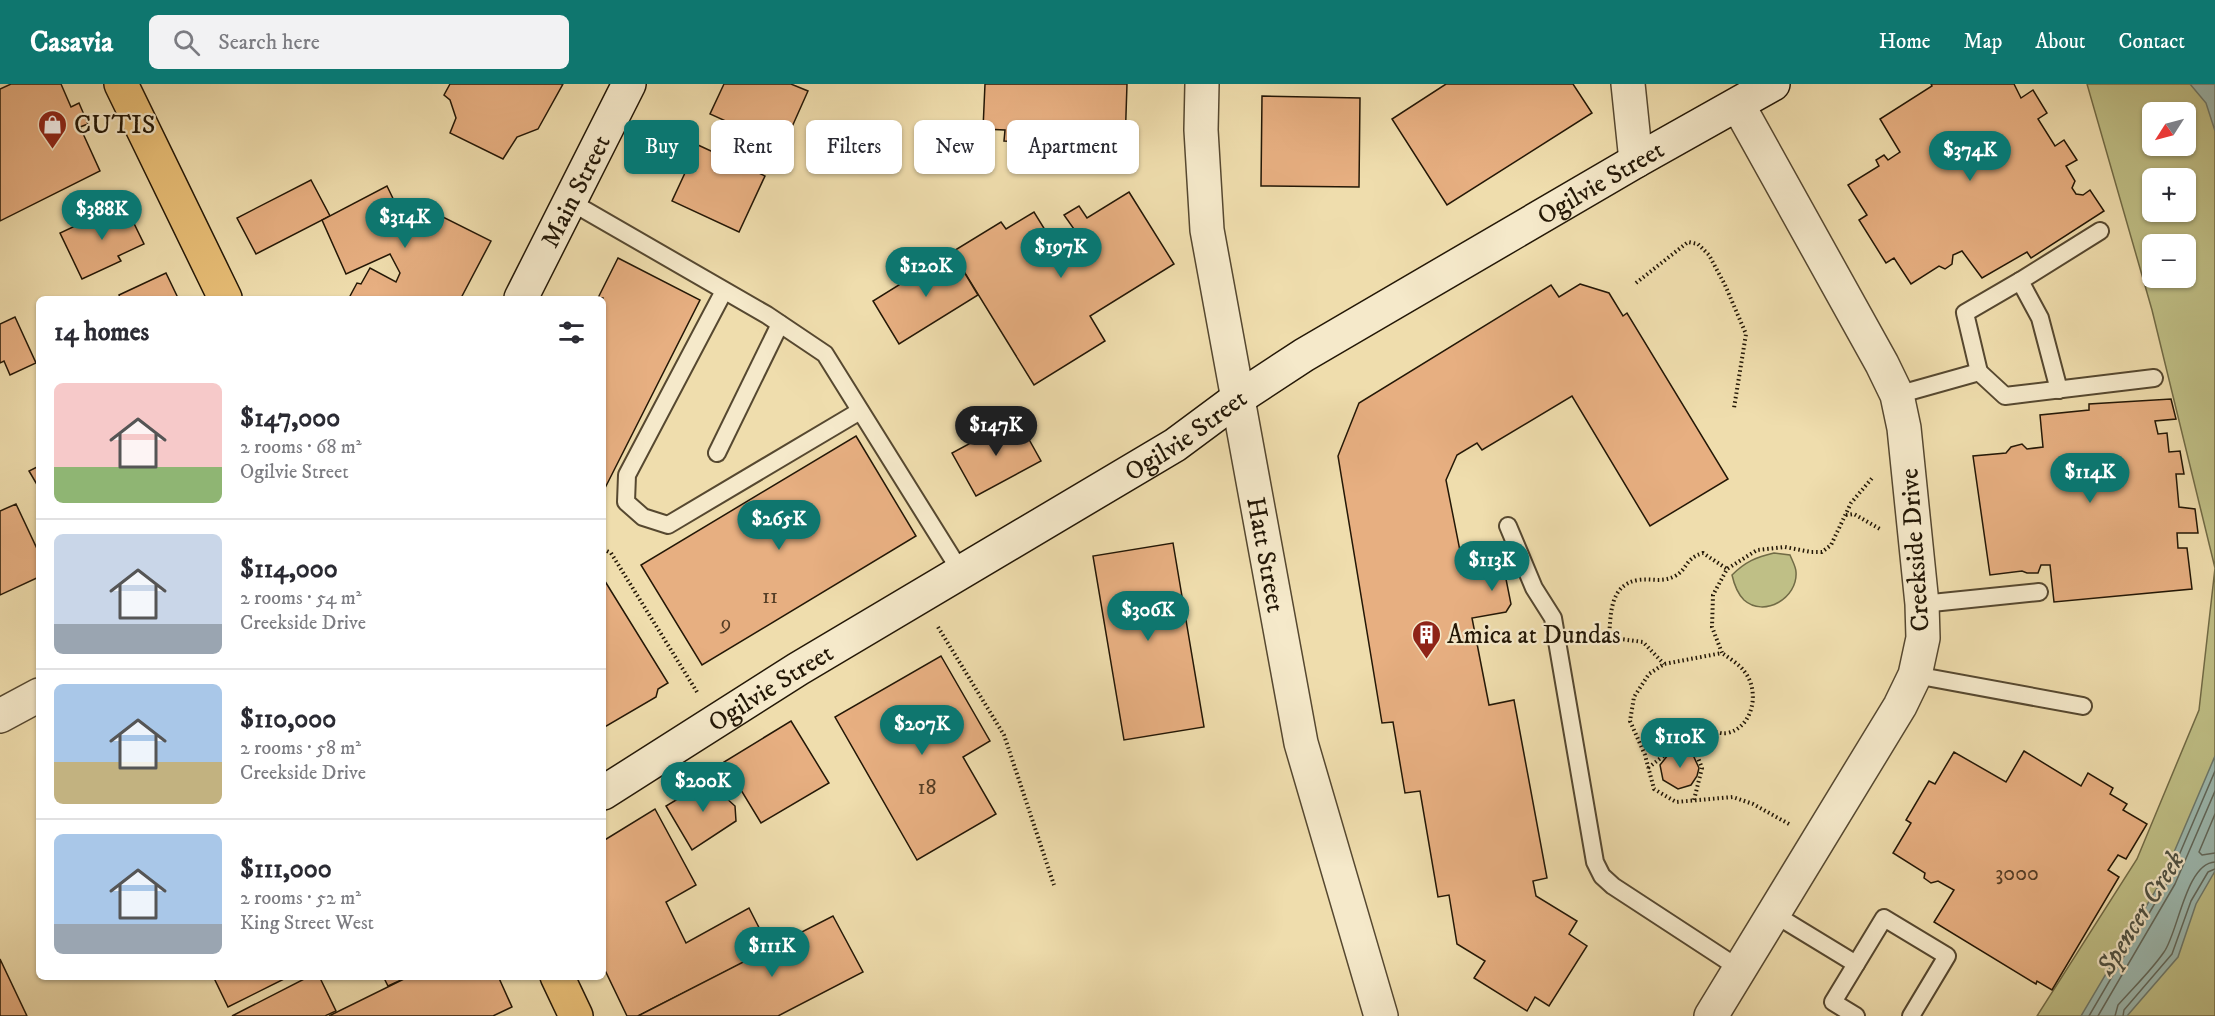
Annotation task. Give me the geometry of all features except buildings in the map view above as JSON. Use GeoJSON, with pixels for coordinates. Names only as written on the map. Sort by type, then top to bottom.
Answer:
{"type":"FeatureCollection","features":[{"type":"Feature","properties":{"kind":"main road"},"geometry":{"type":"LineString","coordinates":[[121,84],[224,296]]}},
{"type":"Feature","properties":{"kind":"main road"},"geometry":{"type":"LineString","coordinates":[[559,980],[576,1016]]}},
{"type":"Feature","properties":{"kind":"street","name":"Main Street"},"geometry":{"type":"LineString","coordinates":[[522,296],[629,84]]}},
{"type":"Feature","properties":{"kind":"street","name":"Hatt Street"},"geometry":{"type":"LineString","coordinates":[[1202,84],[1201,130],[1208,230],[1301,743],[1380,1016]]}},
{"type":"Feature","properties":{"kind":"street"},"geometry":{"type":"LineString","coordinates":[[1628,84],[1636,161]]}},
{"type":"Feature","properties":{"kind":"street","name":"Ogilvie Street"},"geometry":{"type":"LineString","coordinates":[[606,791],[715,721],[1175,445],[1237,399],[1304,355],[1636,161],[1773,84]]}},
{"type":"Feature","properties":{"kind":"street","name":"Creekside Drive"},"geometry":{"type":"LineString","coordinates":[[1711,1016],[1900,706],[1915,675],[1923,638],[1922,604],[1904,428],[1897,395],[1738,105]]}},
{"type":"Feature","properties":{"kind":"street"},"geometry":{"type":"LineString","coordinates":[[0,716],[36,697]]}},
{"type":"Feature","properties":{"kind":"lane"},"geometry":{"type":"LineString","coordinates":[[571,202],[780,324],[825,354],[961,572]]}},
{"type":"Feature","properties":{"kind":"lane"},"geometry":{"type":"LineString","coordinates":[[2100,231],[1965,313],[1979,372],[2006,396],[2154,378]]}},
{"type":"Feature","properties":{"kind":"lane"},"geometry":{"type":"LineString","coordinates":[[2020,281],[2040,318],[2059,390]]}},
{"type":"Feature","properties":{"kind":"lane"},"geometry":{"type":"LineString","coordinates":[[724,291],[627,475],[626,502],[643,516],[668,525],[860,411]]}},
{"type":"Feature","properties":{"kind":"lane"},"geometry":{"type":"LineString","coordinates":[[717,453],[780,324]]}},
{"type":"Feature","properties":{"kind":"lane"},"geometry":{"type":"LineString","coordinates":[[1897,395],[1979,372]]}},
{"type":"Feature","properties":{"kind":"lane"},"geometry":{"type":"LineString","coordinates":[[1508,526],[1534,588],[1553,618],[1595,862],[1602,876],[1613,886],[1740,969]]}},
{"type":"Feature","properties":{"kind":"lane"},"geometry":{"type":"LineString","coordinates":[[1922,604],[2039,592]]}},
{"type":"Feature","properties":{"kind":"lane"},"geometry":{"type":"LineString","coordinates":[[1915,675],[2083,706]]}},
{"type":"Feature","properties":{"kind":"lane"},"geometry":{"type":"LineString","coordinates":[[1774,914],[1856,964]]}},
{"type":"Feature","properties":{"kind":"lane"},"geometry":{"type":"LineString","coordinates":[[1856,1016],[1832,1009],[1884,918],[1947,956],[1911,1016]]}},
{"type":"Feature","properties":{"kind":"path"},"geometry":{"type":"LineString","coordinates":[[1636,283],[1688,242],[1698,244],[1709,255],[1746,334],[1734,408]]}},
{"type":"Feature","properties":{"kind":"path"},"geometry":{"type":"LineString","coordinates":[[1694,800],[1702,768],[1695,750],[1702,734],[1712,730],[1726,734],[1740,727],[1752,710],[1753,689],[1745,671],[1722,653],[1712,627],[1713,595],[1728,569],[1757,550],[1785,547],[1822,552],[1831,545],[1851,503],[1876,474],[1908,468]]}},
{"type":"Feature","properties":{"kind":"path"},"geometry":{"type":"LineString","coordinates":[[606,550],[611,553],[715,721]]}},
{"type":"Feature","properties":{"kind":"path"},"geometry":{"type":"LineString","coordinates":[[1610,637],[1611,604],[1622,587],[1638,580],[1650,582],[1671,578],[1677,575],[1692,556],[1703,553],[1728,569]]}},
{"type":"Feature","properties":{"kind":"path"},"geometry":{"type":"LineString","coordinates":[[920,597],[1004,735],[1054,885]]}},
{"type":"Feature","properties":{"kind":"path"},"geometry":{"type":"LineString","coordinates":[[1556,634],[1588,634],[1642,642],[1664,664]]}},
{"type":"Feature","properties":{"kind":"path"},"geometry":{"type":"LineString","coordinates":[[1722,653],[1664,664],[1649,675],[1634,697],[1630,720],[1654,789],[1676,802],[1733,797],[1753,804],[1819,840]]}},
{"type":"Feature","properties":{"kind":"path"},"geometry":{"type":"LineString","coordinates":[[1648,768],[1668,753],[1682,747],[1695,750]]}},
{"type":"Feature","properties":{"kind":"green space"},"geometry":{"type":"Polygon","coordinates":[[[2087,84],[2215,84],[2215,568],[2146,288],[2196,288],[2196,234],[2142,234],[2142,275],[2087,84]]]}},
{"type":"Feature","properties":{"kind":"green space"},"geometry":{"type":"Polygon","coordinates":[[[1774,553],[1790,555],[1796,570],[1792,590],[1786,597],[1770,606],[1752,605],[1739,594],[1732,575],[1751,561],[1774,553]]]}},
{"type":"Feature","properties":{"kind":"green space"},"geometry":{"type":"Polygon","coordinates":[[[2215,568],[2215,1016],[2037,1016],[2137,859],[2199,710],[2215,568]]]}},
{"type":"Feature","properties":{"kind":"water"},"geometry":{"type":"Polygon","coordinates":[[[2190,84],[2215,84],[2215,131],[2206,103],[2190,84]]]}},
{"type":"Feature","properties":{"kind":"water"},"geometry":{"type":"Polygon","coordinates":[[[2215,756],[2215,871],[2196,904],[2178,957],[2127,1016],[2081,1016],[2163,878],[2215,756]]]}},
{"type":"Feature","properties":{"kind":"place","name":"CUTIS"},"geometry":{"type":"Point","coordinates":[53,150]}},
{"type":"Feature","properties":{"kind":"place","name":"Amica at Dundas"},"geometry":{"type":"Point","coordinates":[1426,660]}},
{"type":"Feature","properties":{"kind":"water label","name":"Spencer Creek"},"geometry":{"type":"Point","coordinates":[2140,913]}}]}
